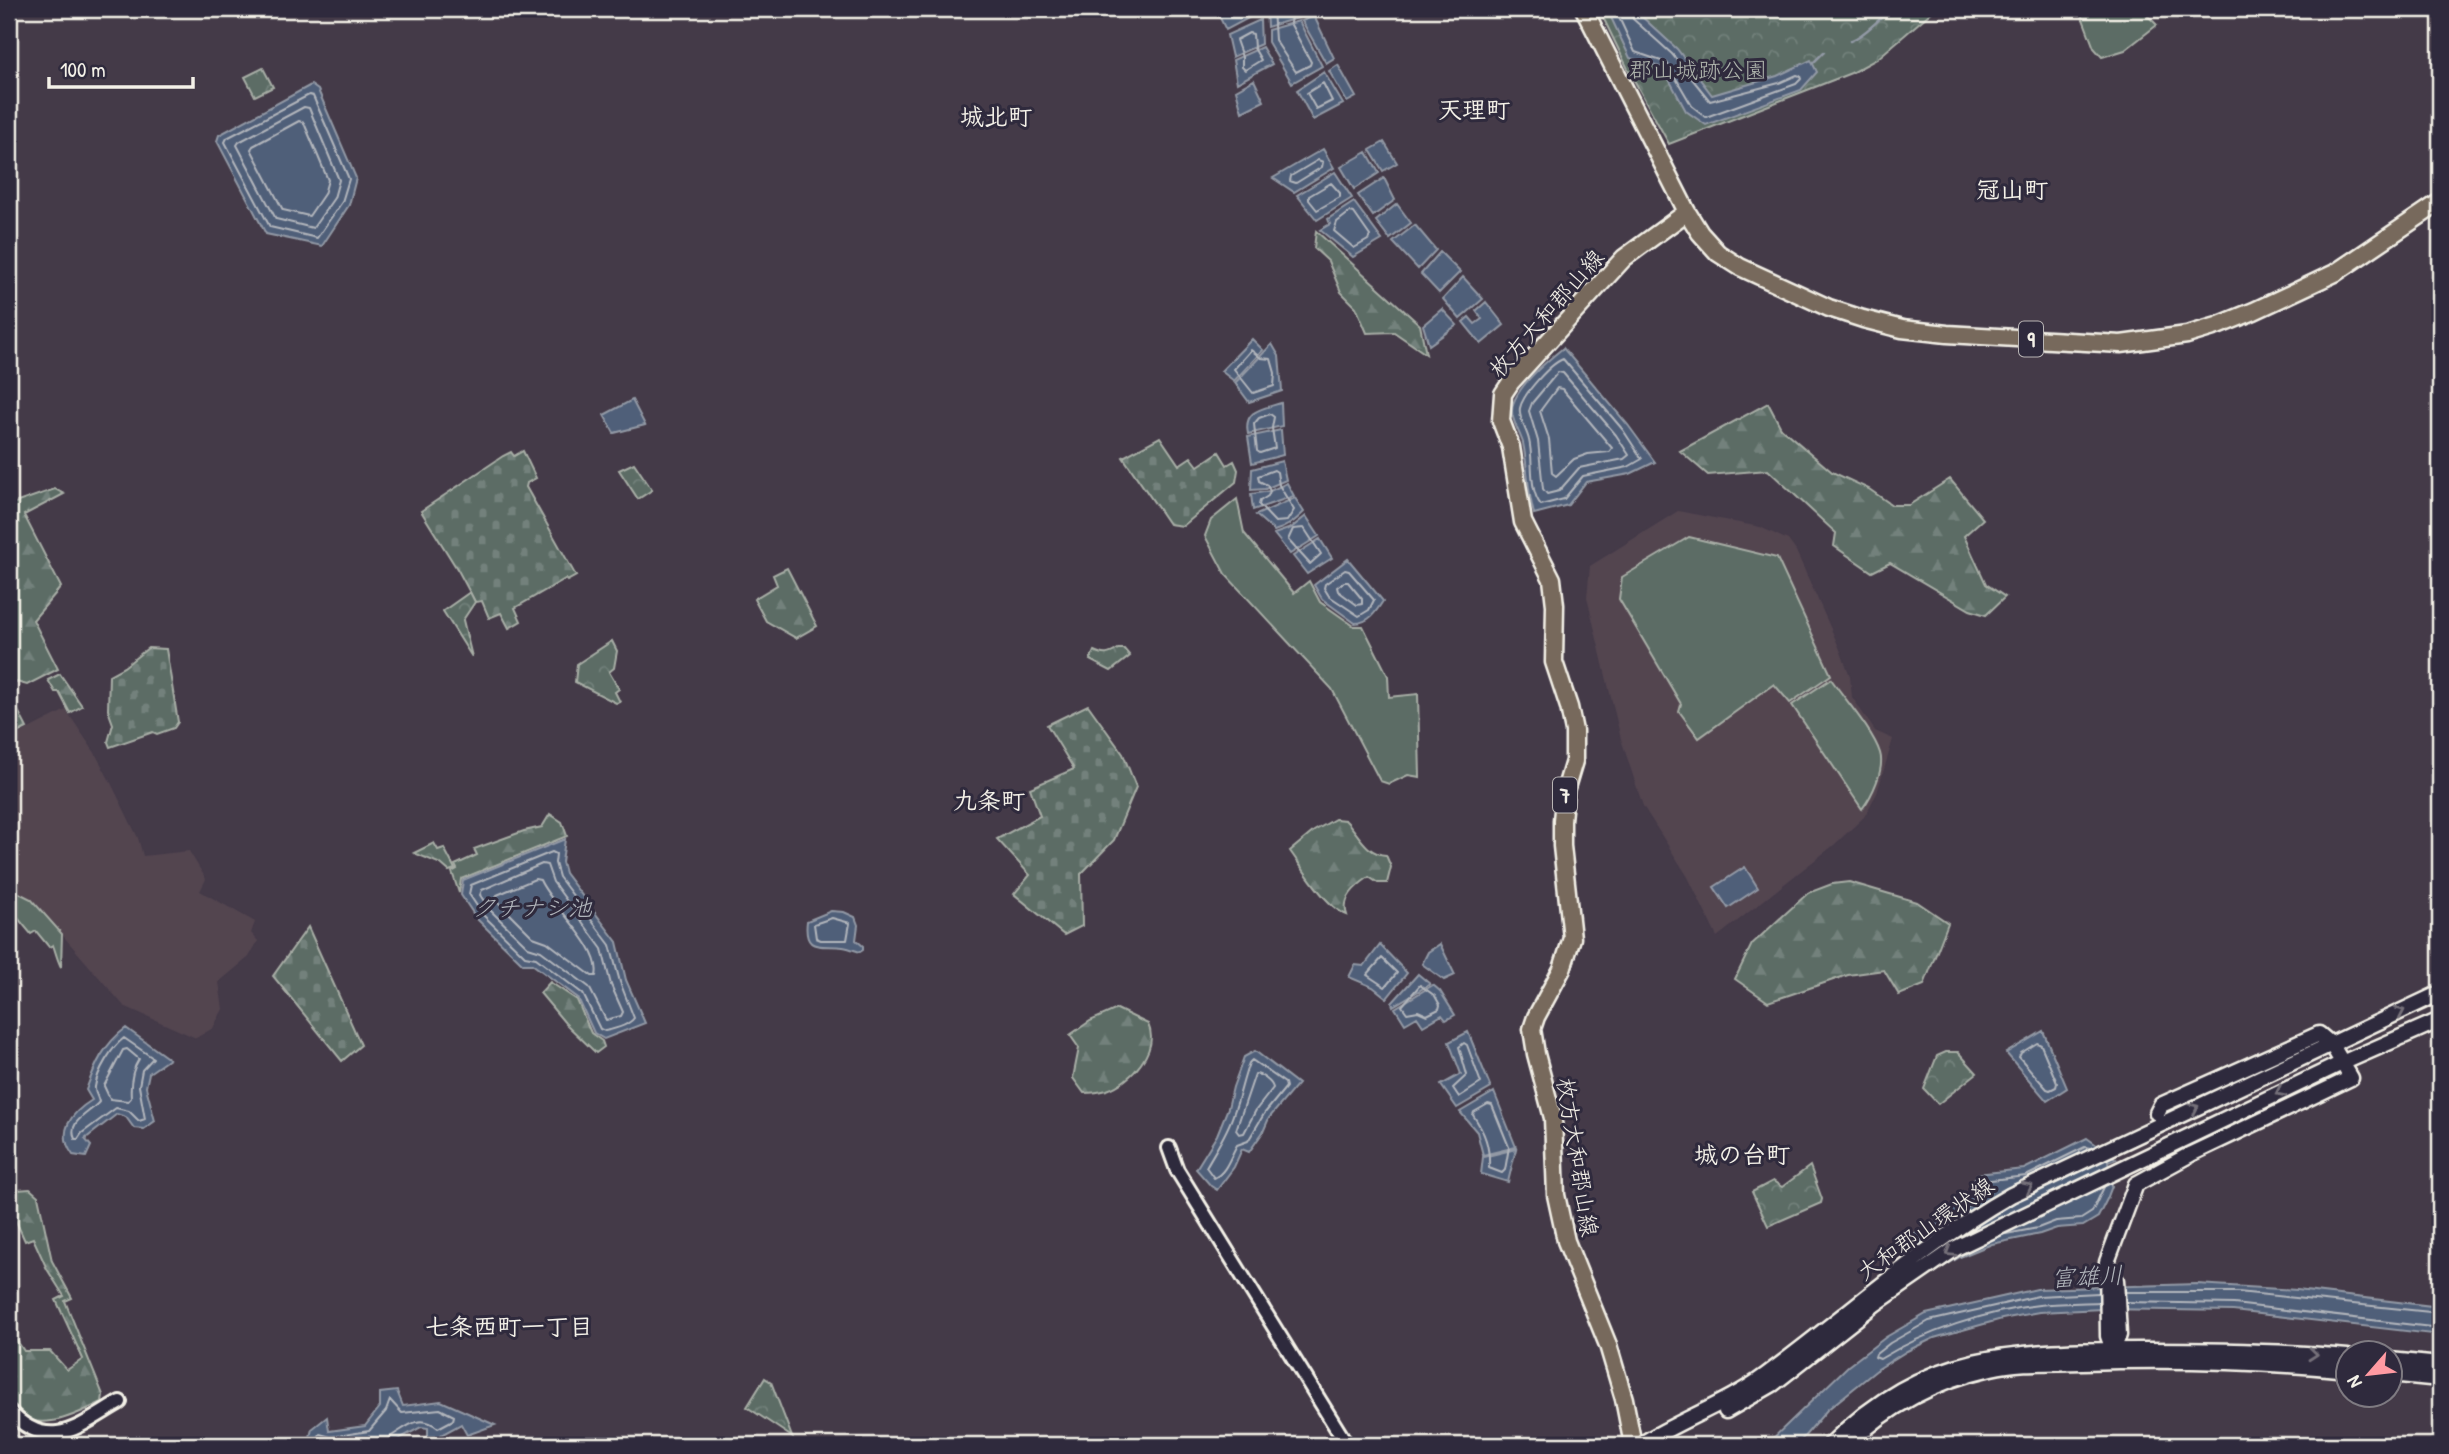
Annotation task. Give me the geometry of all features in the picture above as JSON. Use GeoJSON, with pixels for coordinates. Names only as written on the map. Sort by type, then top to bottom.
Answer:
{"type":"FeatureCollection","features":[{"type":"Feature","properties":{"kind":"main road","name":"9"},"geometry":{"type":"LineString","coordinates":[[1584,9],[1687,212],[1700,233],[1718,253],[1740,267],[1829,308],[1902,329],[2121,344],[2188,335],[2217,326],[2345,268],[2440,202]]}},
{"type":"Feature","properties":{"kind":"main road","name":"枚方大和郡山線"},"geometry":{"type":"LineString","coordinates":[[1633,1445],[1624,1399],[1608,1345],[1566,1241],[1556,1195],[1553,1118],[1532,1029],[1562,969],[1572,938],[1562,846],[1562,820],[1565,791],[1574,761],[1574,731],[1554,662],[1555,605],[1552,579],[1524,522],[1511,447],[1501,421],[1500,409],[1503,394],[1511,382],[1624,258],[1687,212]]}},
{"type":"Feature","properties":{"kind":"main road","name":"大和郡山環状線"},"geometry":{"type":"LineString","coordinates":[[1647,1445],[1717,1416],[1773,1384],[1975,1216],[2011,1195],[2440,993]]}},
{"type":"Feature","properties":{"kind":"main road","name":"大和郡山環状線"},"geometry":{"type":"LineString","coordinates":[[1640,1445],[1712,1409],[1765,1375],[1912,1268],[2342,1063],[2440,1020]]}},
{"type":"Feature","properties":{"kind":"main road"},"geometry":{"type":"LineString","coordinates":[[2113,1345],[2111,1263],[2114,1244],[2136,1184],[2178,1158],[2351,1078],[2332,1045],[2319,1034],[2161,1105],[2163,1126]]}},
{"type":"Feature","properties":{"kind":"main road"},"geometry":{"type":"LineString","coordinates":[[1830,1445],[1877,1403],[1937,1373],[1991,1357],[2113,1345],[2334,1356]]}},
{"type":"Feature","properties":{"kind":"main road"},"geometry":{"type":"LineString","coordinates":[[1848,1445],[1884,1414],[1916,1395],[1967,1374],[2113,1345],[2334,1369]]}},
{"type":"Feature","properties":{"kind":"main road"},"geometry":{"type":"LineString","coordinates":[[2404,1361],[2440,1365]]}},
{"type":"Feature","properties":{"kind":"main road"},"geometry":{"type":"LineString","coordinates":[[2404,1375],[2440,1379]]}},
{"type":"Feature","properties":{"kind":"street"},"geometry":{"type":"LineString","coordinates":[[1169,1148],[1177,1170],[1347,1445]]}},
{"type":"Feature","properties":{"kind":"street"},"geometry":{"type":"LineString","coordinates":[[9,1411],[27,1428],[40,1434],[53,1434],[66,1432],[120,1402]]}},
{"type":"Feature","properties":{"kind":"shaded area"},"geometry":{"type":"Polygon","coordinates":[[[1678,511],[1760,527],[1788,540],[1796,551],[1839,647],[1850,676],[1852,697],[1875,731],[1893,739],[1877,793],[1864,817],[1834,845],[1717,937],[1688,877],[1643,806],[1621,739],[1587,597],[1590,566],[1678,511]]]}},
{"type":"Feature","properties":{"kind":"shaded area"},"geometry":{"type":"Polygon","coordinates":[[[66,710],[95,753],[112,785],[138,838],[143,856],[189,851],[206,879],[200,891],[255,922],[251,933],[258,941],[249,957],[219,982],[223,1009],[213,1028],[196,1038],[124,1006],[31,899],[9,888],[9,739],[66,710]]]}},
{"type":"Feature","properties":{"kind":"green space","name":"郡山城跡公園"},"geometry":{"type":"Polygon","coordinates":[[[1599,9],[1935,9],[1877,59],[1851,73],[1669,144],[1599,9]]]}},
{"type":"Feature","properties":{"kind":"green space"},"geometry":{"type":"Polygon","coordinates":[[[2141,9],[2157,25],[2125,50],[2102,57],[2094,48],[2080,11],[2141,9]]]}},
{"type":"Feature","properties":{"kind":"green space"},"geometry":{"type":"Polygon","coordinates":[[[263,68],[273,87],[255,96],[245,77],[263,68]]]}},
{"type":"Feature","properties":{"kind":"green space"},"geometry":{"type":"Polygon","coordinates":[[[1316,231],[1420,325],[1426,354],[1394,332],[1367,333],[1356,307],[1341,292],[1328,261],[1314,248],[1316,231]]]}},
{"type":"Feature","properties":{"kind":"green space"},"geometry":{"type":"Polygon","coordinates":[[[1768,403],[1781,428],[1832,472],[1869,489],[1892,505],[1909,505],[1950,479],[1983,519],[1964,536],[1986,584],[2005,597],[1986,615],[1970,610],[1890,563],[1872,572],[1834,546],[1836,533],[1768,470],[1708,475],[1680,451],[1768,403]]]}},
{"type":"Feature","properties":{"kind":"green space"},"geometry":{"type":"Polygon","coordinates":[[[1160,437],[1179,465],[1191,457],[1198,466],[1219,452],[1227,465],[1234,461],[1238,470],[1236,482],[1183,526],[1169,524],[1123,457],[1160,437]]]}},
{"type":"Feature","properties":{"kind":"green space"},"geometry":{"type":"Polygon","coordinates":[[[523,451],[536,478],[527,483],[526,487],[576,576],[567,581],[565,579],[515,608],[521,621],[509,628],[501,613],[489,618],[482,601],[475,602],[421,511],[503,456],[511,452],[514,456],[523,451]]]}},
{"type":"Feature","properties":{"kind":"green space"},"geometry":{"type":"Polygon","coordinates":[[[634,463],[652,490],[638,499],[619,470],[634,463]]]}},
{"type":"Feature","properties":{"kind":"green space"},"geometry":{"type":"Polygon","coordinates":[[[55,489],[64,494],[24,515],[61,587],[33,620],[58,669],[27,685],[9,680],[9,505],[55,489]]]}},
{"type":"Feature","properties":{"kind":"green space"},"geometry":{"type":"Polygon","coordinates":[[[1237,499],[1244,533],[1294,593],[1309,581],[1320,602],[1354,626],[1363,626],[1388,676],[1389,697],[1418,694],[1420,777],[1408,775],[1389,784],[1380,781],[1332,689],[1225,574],[1205,536],[1211,520],[1237,499]]]}},
{"type":"Feature","properties":{"kind":"green space"},"geometry":{"type":"Polygon","coordinates":[[[1689,537],[1777,558],[1831,675],[1790,703],[1774,684],[1699,738],[1679,711],[1681,704],[1619,599],[1622,577],[1689,537]]]}},
{"type":"Feature","properties":{"kind":"green space"},"geometry":{"type":"Polygon","coordinates":[[[787,568],[817,626],[796,638],[766,621],[754,599],[777,585],[773,575],[787,568]]]}},
{"type":"Feature","properties":{"kind":"green space"},"geometry":{"type":"Polygon","coordinates":[[[470,592],[475,602],[463,620],[472,657],[443,611],[470,592]]]}},
{"type":"Feature","properties":{"kind":"green space"},"geometry":{"type":"Polygon","coordinates":[[[612,641],[617,651],[614,668],[609,672],[619,689],[615,692],[620,702],[616,703],[575,682],[577,664],[612,641]]]}},
{"type":"Feature","properties":{"kind":"green space"},"geometry":{"type":"Polygon","coordinates":[[[148,648],[166,649],[178,722],[174,728],[157,734],[153,732],[110,747],[108,742],[113,724],[108,710],[109,675],[148,648]]]}},
{"type":"Feature","properties":{"kind":"green space"},"geometry":{"type":"Polygon","coordinates":[[[1124,649],[1130,656],[1111,671],[1090,660],[1094,651],[1106,654],[1124,649]]]}},
{"type":"Feature","properties":{"kind":"green space"},"geometry":{"type":"Polygon","coordinates":[[[60,674],[82,706],[70,713],[59,692],[55,692],[48,680],[60,674]]]}},
{"type":"Feature","properties":{"kind":"green space"},"geometry":{"type":"Polygon","coordinates":[[[1831,679],[1865,725],[1880,753],[1879,774],[1862,809],[1792,705],[1831,679]]]}},
{"type":"Feature","properties":{"kind":"green space"},"geometry":{"type":"Polygon","coordinates":[[[11,697],[27,728],[9,737],[9,698],[11,697]]]}},
{"type":"Feature","properties":{"kind":"green space"},"geometry":{"type":"Polygon","coordinates":[[[1088,705],[1123,754],[1136,787],[1114,840],[1081,874],[1082,926],[1064,935],[1014,894],[1030,875],[997,839],[1040,816],[1030,788],[1074,769],[1047,725],[1088,705]]]}},
{"type":"Feature","properties":{"kind":"green space"},"geometry":{"type":"Polygon","coordinates":[[[550,814],[562,822],[567,836],[461,879],[459,893],[452,872],[457,869],[455,865],[477,855],[474,849],[542,827],[550,814]]]}},
{"type":"Feature","properties":{"kind":"green space"},"geometry":{"type":"Polygon","coordinates":[[[1335,819],[1345,820],[1367,847],[1386,855],[1391,867],[1387,883],[1378,883],[1369,877],[1355,888],[1346,903],[1347,915],[1331,905],[1290,851],[1314,831],[1335,819]]]}},
{"type":"Feature","properties":{"kind":"green space"},"geometry":{"type":"Polygon","coordinates":[[[434,843],[438,850],[444,848],[455,869],[449,871],[441,864],[414,853],[434,843]]]}},
{"type":"Feature","properties":{"kind":"green space"},"geometry":{"type":"Polygon","coordinates":[[[1849,882],[1917,902],[1948,923],[1924,985],[1899,995],[1884,970],[1848,975],[1768,1002],[1735,979],[1752,944],[1808,893],[1832,884],[1849,882]]]}},
{"type":"Feature","properties":{"kind":"green space"},"geometry":{"type":"Polygon","coordinates":[[[9,888],[31,899],[62,934],[61,967],[53,945],[49,947],[36,931],[31,934],[12,911],[16,906],[9,900],[9,888]]]}},
{"type":"Feature","properties":{"kind":"green space"},"geometry":{"type":"Polygon","coordinates":[[[308,927],[361,1045],[342,1061],[273,976],[308,927]]]}},
{"type":"Feature","properties":{"kind":"green space"},"geometry":{"type":"Polygon","coordinates":[[[550,982],[577,1000],[591,1033],[602,1041],[604,1047],[596,1053],[565,1023],[540,993],[550,982]]]}},
{"type":"Feature","properties":{"kind":"green space"},"geometry":{"type":"Polygon","coordinates":[[[1117,1009],[1148,1024],[1151,1034],[1147,1054],[1134,1072],[1116,1086],[1084,1093],[1073,1078],[1079,1048],[1070,1035],[1090,1021],[1117,1009]]]}},
{"type":"Feature","properties":{"kind":"green space"},"geometry":{"type":"Polygon","coordinates":[[[1946,1052],[1958,1052],[1977,1073],[1938,1104],[1924,1089],[1937,1056],[1946,1052]]]}},
{"type":"Feature","properties":{"kind":"green space"},"geometry":{"type":"Polygon","coordinates":[[[1810,1166],[1821,1203],[1768,1226],[1752,1192],[1773,1181],[1782,1187],[1810,1166]]]}},
{"type":"Feature","properties":{"kind":"green space"},"geometry":{"type":"Polygon","coordinates":[[[9,1179],[17,1190],[30,1189],[38,1196],[52,1261],[72,1298],[65,1301],[103,1395],[102,1402],[54,1421],[29,1420],[18,1415],[9,1405],[9,1329],[24,1351],[50,1351],[67,1370],[83,1359],[56,1300],[64,1296],[47,1269],[33,1238],[25,1241],[9,1206],[9,1179]]]}},
{"type":"Feature","properties":{"kind":"green space"},"geometry":{"type":"Polygon","coordinates":[[[765,1378],[771,1382],[792,1437],[747,1407],[765,1378]]]}},
{"type":"Feature","properties":{"kind":"water"},"geometry":{"type":"Polygon","coordinates":[[[1227,9],[1258,9],[1258,13],[1226,30],[1218,14],[1227,9]]]}},
{"type":"Feature","properties":{"kind":"water"},"geometry":{"type":"Polygon","coordinates":[[[1266,9],[1298,9],[1298,18],[1267,27],[1266,9]]]}},
{"type":"Feature","properties":{"kind":"water"},"geometry":{"type":"Polygon","coordinates":[[[1607,9],[1636,9],[1677,49],[1712,95],[1777,76],[1811,60],[1817,72],[1801,90],[1706,125],[1686,111],[1663,68],[1630,58],[1607,9]]]}},
{"type":"Feature","properties":{"kind":"water"},"geometry":{"type":"Polygon","coordinates":[[[1314,16],[1334,58],[1326,63],[1302,21],[1314,16]]]}},
{"type":"Feature","properties":{"kind":"water"},"geometry":{"type":"Polygon","coordinates":[[[1260,20],[1261,44],[1232,57],[1227,35],[1260,20]]]}},
{"type":"Feature","properties":{"kind":"water"},"geometry":{"type":"Polygon","coordinates":[[[1299,21],[1322,66],[1292,83],[1268,42],[1268,30],[1299,21]]]}},
{"type":"Feature","properties":{"kind":"water"},"geometry":{"type":"Polygon","coordinates":[[[1262,47],[1272,64],[1237,83],[1233,60],[1262,47]]]}},
{"type":"Feature","properties":{"kind":"water"},"geometry":{"type":"Polygon","coordinates":[[[1338,65],[1356,97],[1347,102],[1329,71],[1338,65]]]}},
{"type":"Feature","properties":{"kind":"water"},"geometry":{"type":"Polygon","coordinates":[[[1324,72],[1343,104],[1313,120],[1297,90],[1324,72]]]}},
{"type":"Feature","properties":{"kind":"water"},"geometry":{"type":"Polygon","coordinates":[[[1254,80],[1264,101],[1242,112],[1236,90],[1254,80]]]}},
{"type":"Feature","properties":{"kind":"water"},"geometry":{"type":"Polygon","coordinates":[[[311,85],[318,90],[356,178],[349,205],[322,246],[266,234],[217,141],[219,135],[311,85]]]}},
{"type":"Feature","properties":{"kind":"water"},"geometry":{"type":"Polygon","coordinates":[[[1384,142],[1397,163],[1383,171],[1370,150],[1384,142]]]}},
{"type":"Feature","properties":{"kind":"water"},"geometry":{"type":"Polygon","coordinates":[[[1323,149],[1334,168],[1294,192],[1273,178],[1323,149]]]}},
{"type":"Feature","properties":{"kind":"water"},"geometry":{"type":"Polygon","coordinates":[[[1367,152],[1379,173],[1354,189],[1341,167],[1367,152]]]}},
{"type":"Feature","properties":{"kind":"water"},"geometry":{"type":"Polygon","coordinates":[[[1335,172],[1352,198],[1317,220],[1297,195],[1335,172]]]}},
{"type":"Feature","properties":{"kind":"water"},"geometry":{"type":"Polygon","coordinates":[[[1384,178],[1395,200],[1373,216],[1358,195],[1384,178]]]}},
{"type":"Feature","properties":{"kind":"water"},"geometry":{"type":"Polygon","coordinates":[[[1354,202],[1382,240],[1353,257],[1320,230],[1330,224],[1328,219],[1354,202]]]}},
{"type":"Feature","properties":{"kind":"water"},"geometry":{"type":"Polygon","coordinates":[[[1397,204],[1411,223],[1390,239],[1376,221],[1397,204]]]}},
{"type":"Feature","properties":{"kind":"water"},"geometry":{"type":"Polygon","coordinates":[[[1415,225],[1436,250],[1418,269],[1393,242],[1415,225]]]}},
{"type":"Feature","properties":{"kind":"water"},"geometry":{"type":"Polygon","coordinates":[[[1440,252],[1460,272],[1439,293],[1421,274],[1440,252]]]}},
{"type":"Feature","properties":{"kind":"water"},"geometry":{"type":"Polygon","coordinates":[[[1463,277],[1483,299],[1460,319],[1443,299],[1463,277]]]}},
{"type":"Feature","properties":{"kind":"water"},"geometry":{"type":"Polygon","coordinates":[[[1486,302],[1504,325],[1481,344],[1463,322],[1469,317],[1475,324],[1482,319],[1476,311],[1486,302]]]}},
{"type":"Feature","properties":{"kind":"water"},"geometry":{"type":"Polygon","coordinates":[[[1442,309],[1457,325],[1429,345],[1423,325],[1442,309]]]}},
{"type":"Feature","properties":{"kind":"water"},"geometry":{"type":"Polygon","coordinates":[[[1252,339],[1263,350],[1234,381],[1221,371],[1252,339]]]}},
{"type":"Feature","properties":{"kind":"water"},"geometry":{"type":"Polygon","coordinates":[[[1272,344],[1279,356],[1282,391],[1249,402],[1235,383],[1272,344]]]}},
{"type":"Feature","properties":{"kind":"water"},"geometry":{"type":"Polygon","coordinates":[[[1563,348],[1628,425],[1655,462],[1630,474],[1586,482],[1568,505],[1534,514],[1523,443],[1512,411],[1524,385],[1563,348]]]}},
{"type":"Feature","properties":{"kind":"water"},"geometry":{"type":"Polygon","coordinates":[[[632,400],[645,425],[614,433],[604,415],[632,400]]]}},
{"type":"Feature","properties":{"kind":"water"},"geometry":{"type":"Polygon","coordinates":[[[1281,403],[1282,426],[1248,434],[1247,426],[1251,415],[1281,403]]]}},
{"type":"Feature","properties":{"kind":"water"},"geometry":{"type":"Polygon","coordinates":[[[1281,430],[1283,455],[1252,463],[1248,437],[1281,430]]]}},
{"type":"Feature","properties":{"kind":"water"},"geometry":{"type":"Polygon","coordinates":[[[1282,461],[1286,480],[1265,489],[1251,490],[1252,469],[1282,461]]]}},
{"type":"Feature","properties":{"kind":"water"},"geometry":{"type":"Polygon","coordinates":[[[1287,483],[1294,496],[1253,510],[1251,494],[1270,491],[1287,483]]]}},
{"type":"Feature","properties":{"kind":"water"},"geometry":{"type":"Polygon","coordinates":[[[1295,498],[1304,512],[1283,528],[1274,531],[1256,515],[1295,498]]]}},
{"type":"Feature","properties":{"kind":"water"},"geometry":{"type":"Polygon","coordinates":[[[1306,516],[1319,536],[1290,554],[1274,534],[1291,528],[1306,516]]]}},
{"type":"Feature","properties":{"kind":"water"},"geometry":{"type":"Polygon","coordinates":[[[1320,539],[1332,558],[1307,574],[1293,556],[1320,539]]]}},
{"type":"Feature","properties":{"kind":"water"},"geometry":{"type":"Polygon","coordinates":[[[1348,559],[1383,601],[1372,616],[1360,623],[1355,623],[1322,599],[1314,585],[1348,559]]]}},
{"type":"Feature","properties":{"kind":"water","name":"クチナシ池"},"geometry":{"type":"Polygon","coordinates":[[[565,839],[562,862],[565,873],[617,942],[626,980],[645,1023],[604,1039],[594,1033],[578,998],[532,964],[523,964],[477,919],[461,895],[463,880],[565,839]]]}},
{"type":"Feature","properties":{"kind":"water"},"geometry":{"type":"Polygon","coordinates":[[[1745,867],[1758,888],[1728,908],[1714,887],[1745,867]]]}},
{"type":"Feature","properties":{"kind":"water"},"geometry":{"type":"Polygon","coordinates":[[[831,911],[844,912],[855,917],[858,925],[856,940],[863,946],[863,950],[860,952],[811,943],[808,939],[807,921],[831,911]]]}},
{"type":"Feature","properties":{"kind":"water"},"geometry":{"type":"Polygon","coordinates":[[[1440,944],[1455,975],[1444,980],[1422,964],[1428,952],[1440,944]]]}},
{"type":"Feature","properties":{"kind":"water"},"geometry":{"type":"Polygon","coordinates":[[[1380,945],[1407,973],[1387,998],[1373,987],[1349,977],[1355,965],[1364,966],[1380,945]]]}},
{"type":"Feature","properties":{"kind":"water"},"geometry":{"type":"Polygon","coordinates":[[[1418,974],[1430,984],[1393,1006],[1392,1003],[1418,974]]]}},
{"type":"Feature","properties":{"kind":"water"},"geometry":{"type":"Polygon","coordinates":[[[1433,985],[1455,1015],[1446,1020],[1442,1015],[1423,1026],[1417,1017],[1405,1024],[1395,1008],[1433,985]]]}},
{"type":"Feature","properties":{"kind":"water"},"geometry":{"type":"Polygon","coordinates":[[[126,1028],[169,1059],[149,1073],[146,1087],[155,1121],[144,1129],[134,1128],[126,1117],[117,1114],[85,1139],[91,1146],[86,1157],[73,1155],[66,1139],[68,1124],[78,1111],[92,1100],[86,1090],[97,1064],[106,1048],[126,1028]]]}},
{"type":"Feature","properties":{"kind":"water"},"geometry":{"type":"Polygon","coordinates":[[[2043,1031],[2067,1088],[2047,1101],[2006,1053],[2043,1031]]]}},
{"type":"Feature","properties":{"kind":"water"},"geometry":{"type":"Polygon","coordinates":[[[1468,1032],[1491,1088],[1457,1108],[1441,1085],[1461,1074],[1449,1042],[1468,1032]]]}},
{"type":"Feature","properties":{"kind":"water"},"geometry":{"type":"Polygon","coordinates":[[[1255,1051],[1298,1084],[1269,1118],[1249,1152],[1242,1149],[1234,1167],[1217,1190],[1196,1169],[1217,1135],[1244,1057],[1255,1051]]]}},
{"type":"Feature","properties":{"kind":"water"},"geometry":{"type":"Polygon","coordinates":[[[1494,1092],[1516,1147],[1483,1155],[1477,1132],[1460,1112],[1494,1092]]]}},
{"type":"Feature","properties":{"kind":"water"},"geometry":{"type":"Polygon","coordinates":[[[2087,1138],[2116,1159],[2108,1162],[2112,1186],[2098,1217],[2083,1226],[2057,1228],[1992,1244],[1960,1257],[1924,1278],[1912,1235],[1965,1201],[1977,1174],[2024,1169],[2087,1138]]]}},
{"type":"Feature","properties":{"kind":"water"},"geometry":{"type":"Polygon","coordinates":[[[1516,1149],[1508,1182],[1481,1174],[1483,1157],[1516,1149]]]}},
{"type":"Feature","properties":{"kind":"water"},"geometry":{"type":"Polygon","coordinates":[[[2197,1284],[2297,1290],[2440,1307],[2440,1335],[2233,1311],[2102,1309],[2039,1312],[1934,1338],[1907,1351],[1878,1369],[1827,1410],[1797,1445],[1766,1445],[1848,1366],[1886,1337],[1926,1314],[2037,1289],[2197,1284]]]}},
{"type":"Feature","properties":{"kind":"water"},"geometry":{"type":"Polygon","coordinates":[[[397,1391],[403,1406],[441,1401],[495,1425],[467,1435],[461,1424],[428,1442],[428,1428],[421,1427],[388,1445],[308,1445],[312,1429],[327,1417],[329,1431],[365,1426],[380,1407],[380,1393],[397,1391]]]}},
{"type":"Feature","properties":{"kind":"waterway"},"geometry":{"type":"LineString","coordinates":[[1850,41],[1894,9]]}},
{"type":"Feature","properties":{"kind":"waterway"},"geometry":{"type":"LineString","coordinates":[[1813,63],[1824,52]]}},
{"type":"Feature","properties":{"kind":"waterway"},"geometry":{"type":"LineString","coordinates":[[9,1430],[26,1445]]}},
{"type":"Feature","properties":{"kind":"district","name":"天理町"},"geometry":{"type":"Point","coordinates":[1474,109]}},
{"type":"Feature","properties":{"kind":"district","name":"城北町"},"geometry":{"type":"Point","coordinates":[996,116]}},
{"type":"Feature","properties":{"kind":"district","name":"冠山町"},"geometry":{"type":"Point","coordinates":[2012,189]}},
{"type":"Feature","properties":{"kind":"district","name":"九条町"},"geometry":{"type":"Point","coordinates":[989,800]}},
{"type":"Feature","properties":{"kind":"district","name":"城の台町"},"geometry":{"type":"Point","coordinates":[1742,1154]}},
{"type":"Feature","properties":{"kind":"district","name":"七条西町一丁目"},"geometry":{"type":"Point","coordinates":[509,1326]}},
{"type":"Feature","properties":{"kind":"water label","name":"富雄川"},"geometry":{"type":"Point","coordinates":[2087,1276]}}]}
